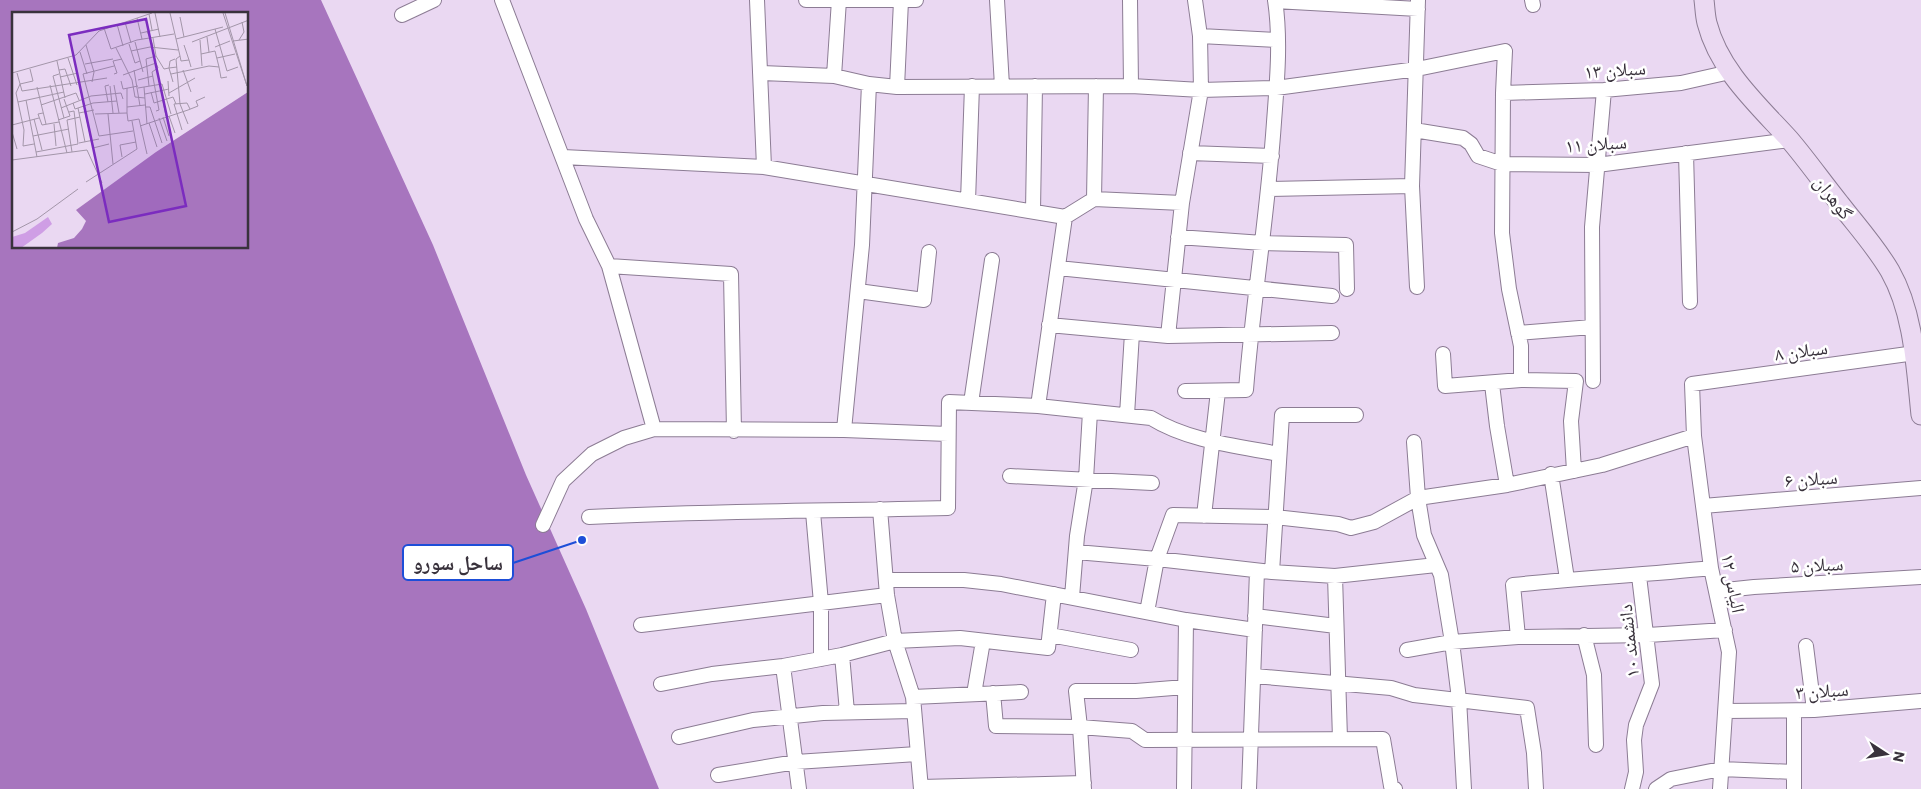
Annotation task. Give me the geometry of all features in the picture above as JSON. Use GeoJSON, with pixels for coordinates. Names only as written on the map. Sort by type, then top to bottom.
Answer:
{"type":"FeatureCollection","features":[{"type":"Feature","properties":{"kind":"street"},"geometry":{"type":"LineString","coordinates":[[402,15],[434,0]]}},
{"type":"Feature","properties":{"kind":"street"},"geometry":{"type":"LineString","coordinates":[[502,0],[564,157],[586,219],[609,266],[654,429]]}},
{"type":"Feature","properties":{"kind":"street"},"geometry":{"type":"LineString","coordinates":[[758,0],[764,167]]}},
{"type":"Feature","properties":{"kind":"street"},"geometry":{"type":"LineString","coordinates":[[806,0],[916,0]]}},
{"type":"Feature","properties":{"kind":"street"},"geometry":{"type":"LineString","coordinates":[[997,0],[1002,86]]}},
{"type":"Feature","properties":{"kind":"street"},"geometry":{"type":"LineString","coordinates":[[1130,0],[1131,86]]}},
{"type":"Feature","properties":{"kind":"street"},"geometry":{"type":"LineString","coordinates":[[1168,336],[1182,203],[1201,90],[1200,36],[1195,0]]}},
{"type":"Feature","properties":{"kind":"street","name":"گوهران"},"geometry":{"type":"LineString","coordinates":[[1704,0],[1707,22],[1716,48],[1730,72],[1757,105],[1790,140],[1891,272],[1902,300],[1915,353],[1921,415]]}},
{"type":"Feature","properties":{"kind":"street"},"geometry":{"type":"LineString","coordinates":[[834,76],[839,1]]}},
{"type":"Feature","properties":{"kind":"street"},"geometry":{"type":"LineString","coordinates":[[897,87],[901,1]]}},
{"type":"Feature","properties":{"kind":"street"},"geometry":{"type":"LineString","coordinates":[[1184,391],[1246,390],[1272,156],[1278,40],[1275,1],[1418,4],[1412,186],[1417,286]]}},
{"type":"Feature","properties":{"kind":"street"},"geometry":{"type":"LineString","coordinates":[[1200,36],[1278,40]]}},
{"type":"Feature","properties":{"kind":"street"},"geometry":{"type":"LineString","coordinates":[[760,73],[834,76],[868,84],[897,87],[1131,86],[1201,90],[1276,88],[1417,69],[1505,51],[1502,232],[1509,289],[1521,346],[1521,380]]}},
{"type":"Feature","properties":{"kind":"street","name":"سبلان ۱۳"},"geometry":{"type":"LineString","coordinates":[[1503,93],[1604,90],[1681,83],[1730,72]]}},
{"type":"Feature","properties":{"kind":"street"},"geometry":{"type":"LineString","coordinates":[[844,430],[862,245],[868,84]]}},
{"type":"Feature","properties":{"kind":"street"},"geometry":{"type":"LineString","coordinates":[[968,201],[972,86]]}},
{"type":"Feature","properties":{"kind":"street"},"geometry":{"type":"LineString","coordinates":[[1033,211],[1035,86]]}},
{"type":"Feature","properties":{"kind":"street"},"geometry":{"type":"LineString","coordinates":[[1094,199],[1096,86]]}},
{"type":"Feature","properties":{"kind":"street"},"geometry":{"type":"LineString","coordinates":[[1593,381],[1592,227],[1604,90]]}},
{"type":"Feature","properties":{"kind":"street","name":"سبلان ۱۱"},"geometry":{"type":"LineString","coordinates":[[1414,130],[1463,138],[1471,144],[1478,156],[1502,164],[1597,165],[1790,140]]}},
{"type":"Feature","properties":{"kind":"street"},"geometry":{"type":"LineString","coordinates":[[1190,153],[1272,156]]}},
{"type":"Feature","properties":{"kind":"street"},"geometry":{"type":"LineString","coordinates":[[1686,153],[1690,302]]}},
{"type":"Feature","properties":{"kind":"street"},"geometry":{"type":"LineString","coordinates":[[564,157],[764,167],[1065,217],[1094,199],[1182,203]]}},
{"type":"Feature","properties":{"kind":"street"},"geometry":{"type":"LineString","coordinates":[[1269,189],[1412,186]]}},
{"type":"Feature","properties":{"kind":"street"},"geometry":{"type":"LineString","coordinates":[[1038,406],[1065,217]]}},
{"type":"Feature","properties":{"kind":"street"},"geometry":{"type":"LineString","coordinates":[[1178,238],[1346,245],[1347,288]]}},
{"type":"Feature","properties":{"kind":"street"},"geometry":{"type":"LineString","coordinates":[[858,291],[924,300],[928,252]]}},
{"type":"Feature","properties":{"kind":"street"},"geometry":{"type":"LineString","coordinates":[[971,403],[992,260]]}},
{"type":"Feature","properties":{"kind":"street"},"geometry":{"type":"LineString","coordinates":[[609,266],[731,274],[734,431]]}},
{"type":"Feature","properties":{"kind":"street"},"geometry":{"type":"LineString","coordinates":[[1058,268],[1174,278],[1257,289],[1332,296]]}},
{"type":"Feature","properties":{"kind":"street"},"geometry":{"type":"LineString","coordinates":[[1049,325],[1168,336],[1332,333]]}},
{"type":"Feature","properties":{"kind":"street"},"geometry":{"type":"LineString","coordinates":[[1518,333],[1592,327]]}},
{"type":"Feature","properties":{"kind":"street"},"geometry":{"type":"LineString","coordinates":[[1127,415],[1132,333]]}},
{"type":"Feature","properties":{"kind":"street","name":"سبلان ۸"},"geometry":{"type":"LineString","coordinates":[[1692,384],[1915,353]]}},
{"type":"Feature","properties":{"kind":"street"},"geometry":{"type":"LineString","coordinates":[[1442,354],[1445,386],[1492,384],[1521,380],[1576,381],[1571,421],[1574,471]]}},
{"type":"Feature","properties":{"kind":"street"},"geometry":{"type":"LineString","coordinates":[[1492,384],[1507,485]]}},
{"type":"Feature","properties":{"kind":"street","name":"الیاس ۱۲"},"geometry":{"type":"LineString","coordinates":[[1692,384],[1694,436],[1711,568],[1729,652],[1720,789]]}},
{"type":"Feature","properties":{"kind":"street"},"geometry":{"type":"LineString","coordinates":[[1204,516],[1214,441],[1218,391]]}},
{"type":"Feature","properties":{"kind":"street"},"geometry":{"type":"LineString","coordinates":[[589,517],[686,512],[813,512],[948,508],[949,402],[1038,406],[1151,418],[1163,426],[1214,441],[1279,454]]}},
{"type":"Feature","properties":{"kind":"street"},"geometry":{"type":"LineString","coordinates":[[1072,597],[1076,536],[1086,479],[1090,412]]}},
{"type":"Feature","properties":{"kind":"street"},"geometry":{"type":"LineString","coordinates":[[1272,572],[1282,415],[1356,415]]}},
{"type":"Feature","properties":{"kind":"street"},"geometry":{"type":"LineString","coordinates":[[543,525],[563,481],[592,454],[624,438],[654,429],[734,431],[844,430],[948,434]]}},
{"type":"Feature","properties":{"kind":"street"},"geometry":{"type":"LineString","coordinates":[[1147,612],[1157,559],[1173,515],[1275,517],[1338,524],[1351,528],[1374,522],[1418,498],[1507,485],[1551,474],[1602,465],[1694,436]]}},
{"type":"Feature","properties":{"kind":"street"},"geometry":{"type":"LineString","coordinates":[[1414,442],[1418,498],[1424,536],[1441,575],[1452,642],[1459,699],[1464,789]]}},
{"type":"Feature","properties":{"kind":"street"},"geometry":{"type":"LineString","coordinates":[[1551,474],[1567,580]]}},
{"type":"Feature","properties":{"kind":"street"},"geometry":{"type":"LineString","coordinates":[[1010,476],[1152,483]]}},
{"type":"Feature","properties":{"kind":"street","name":"سبلان ۶"},"geometry":{"type":"LineString","coordinates":[[1703,506],[1921,488]]}},
{"type":"Feature","properties":{"kind":"street"},"geometry":{"type":"LineString","coordinates":[[880,510],[887,596],[895,641],[913,704],[921,788],[1084,786],[1076,692],[1136,691],[1185,687]]}},
{"type":"Feature","properties":{"kind":"street"},"geometry":{"type":"LineString","coordinates":[[813,512],[821,603],[822,659]]}},
{"type":"Feature","properties":{"kind":"street"},"geometry":{"type":"LineString","coordinates":[[1076,552],[1257,571],[1335,576],[1436,565]]}},
{"type":"Feature","properties":{"kind":"street"},"geometry":{"type":"LineString","coordinates":[[1518,637],[1513,584],[1639,576],[1711,568]]}},
{"type":"Feature","properties":{"kind":"street"},"geometry":{"type":"LineString","coordinates":[[1250,789],[1257,571]]}},
{"type":"Feature","properties":{"kind":"street"},"geometry":{"type":"LineString","coordinates":[[1335,576],[1340,739]]}},
{"type":"Feature","properties":{"kind":"street","name":"دانشمند ۱۰"},"geometry":{"type":"LineString","coordinates":[[1632,789],[1636,772],[1634,740],[1636,725],[1652,684],[1648,635],[1639,576]]}},
{"type":"Feature","properties":{"kind":"street","name":"سبلان ۵"},"geometry":{"type":"LineString","coordinates":[[1716,591],[1921,577]]}},
{"type":"Feature","properties":{"kind":"street"},"geometry":{"type":"LineString","coordinates":[[886,580],[964,580],[1001,584],[1186,620],[1336,626]]}},
{"type":"Feature","properties":{"kind":"street"},"geometry":{"type":"LineString","coordinates":[[661,684],[712,674],[783,666],[822,659],[895,641],[960,638],[1048,648],[1054,594]]}},
{"type":"Feature","properties":{"kind":"street"},"geometry":{"type":"LineString","coordinates":[[641,625],[887,596]]}},
{"type":"Feature","properties":{"kind":"street"},"geometry":{"type":"LineString","coordinates":[[1184,789],[1186,620]]}},
{"type":"Feature","properties":{"kind":"street"},"geometry":{"type":"LineString","coordinates":[[1407,650],[1452,642],[1518,637],[1648,635],[1725,630]]}},
{"type":"Feature","properties":{"kind":"street"},"geometry":{"type":"LineString","coordinates":[[1050,635],[1131,650]]}},
{"type":"Feature","properties":{"kind":"street"},"geometry":{"type":"LineString","coordinates":[[1584,636],[1594,675],[1596,745]]}},
{"type":"Feature","properties":{"kind":"street"},"geometry":{"type":"LineString","coordinates":[[974,694],[983,641]]}},
{"type":"Feature","properties":{"kind":"street"},"geometry":{"type":"LineString","coordinates":[[1806,646],[1814,710]]}},
{"type":"Feature","properties":{"kind":"street"},"geometry":{"type":"LineString","coordinates":[[842,655],[847,712]]}},
{"type":"Feature","properties":{"kind":"street"},"geometry":{"type":"LineString","coordinates":[[783,666],[800,789]]}},
{"type":"Feature","properties":{"kind":"street"},"geometry":{"type":"LineString","coordinates":[[1254,676],[1391,688],[1414,695],[1527,708],[1534,753],[1536,789]]}},
{"type":"Feature","properties":{"kind":"street"},"geometry":{"type":"LineString","coordinates":[[679,737],[754,720],[847,712],[974,694],[1022,692]]}},
{"type":"Feature","properties":{"kind":"street"},"geometry":{"type":"LineString","coordinates":[[993,693],[996,726],[1080,727],[1132,732],[1145,740],[1383,739],[1391,786],[1395,789]]}},
{"type":"Feature","properties":{"kind":"street","name":"سبلان ۳"},"geometry":{"type":"LineString","coordinates":[[1725,711],[1814,710],[1921,701]]}},
{"type":"Feature","properties":{"kind":"street"},"geometry":{"type":"LineString","coordinates":[[1794,711],[1794,789]]}},
{"type":"Feature","properties":{"kind":"street"},"geometry":{"type":"LineString","coordinates":[[718,775],[796,762],[917,754]]}},
{"type":"Feature","properties":{"kind":"street"},"geometry":{"type":"LineString","coordinates":[[1656,789],[1672,779],[1721,769],[1794,772]]}},
{"type":"Feature","properties":{"kind":"shaded area"},"geometry":{"type":"Polygon","coordinates":[[[0,0],[321,0],[433,245],[526,475],[586,609],[659,789],[0,789],[0,0]]]}},
{"type":"Feature","properties":{"kind":"place","name":"ساحل سورو"},"geometry":{"type":"Point","coordinates":[582,540]}}]}
